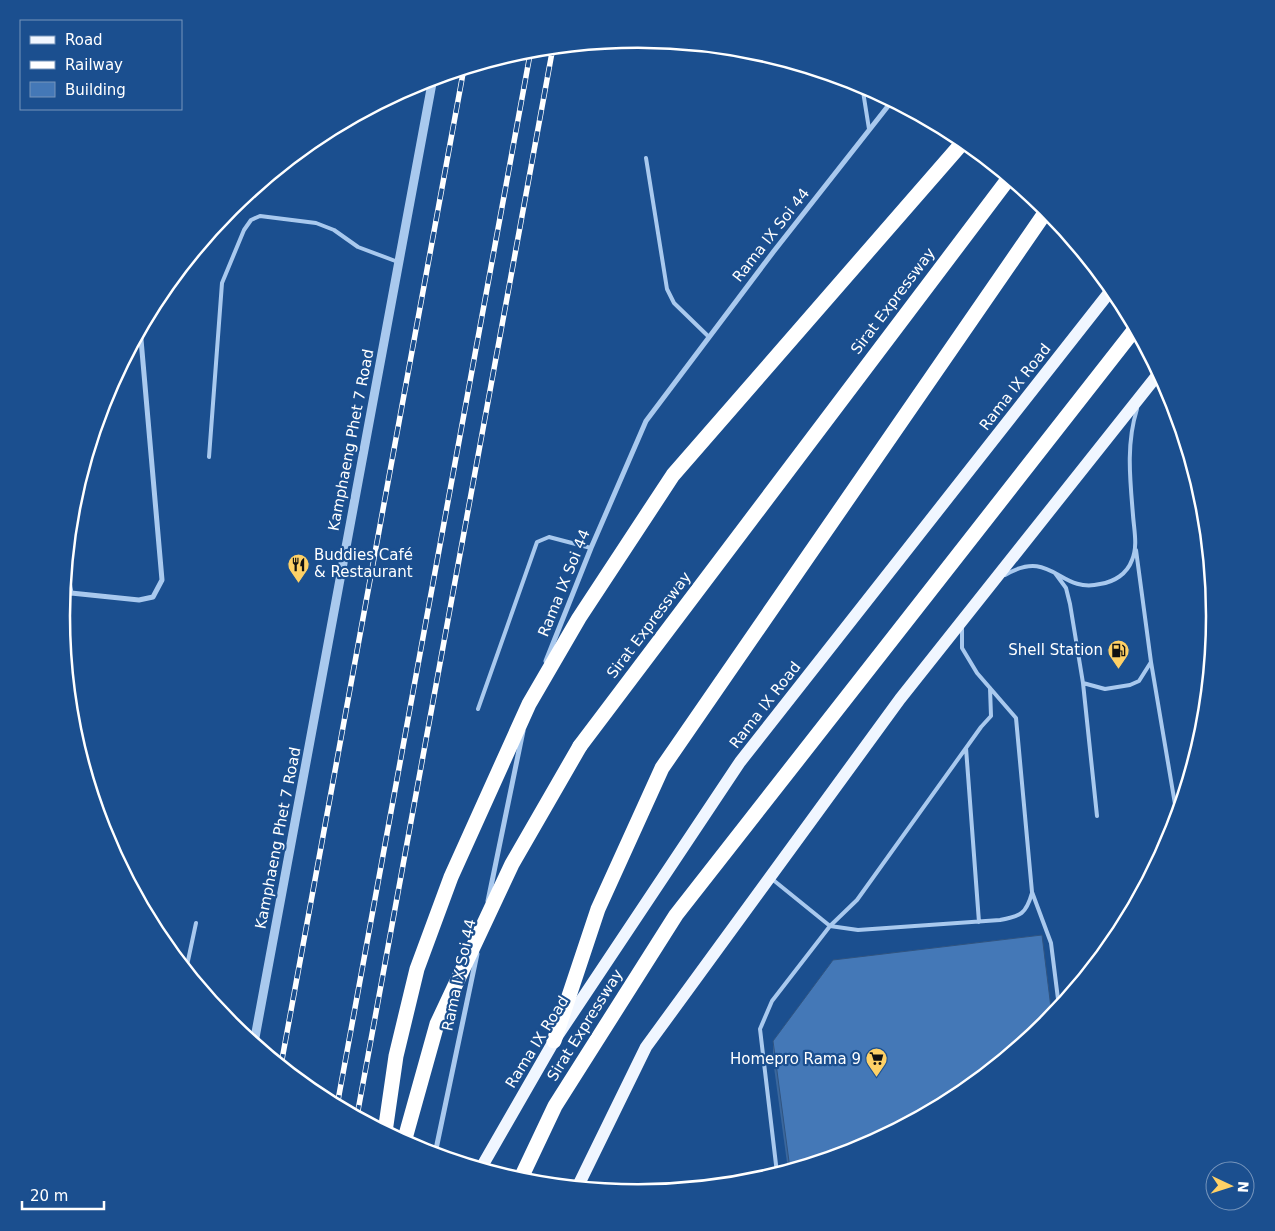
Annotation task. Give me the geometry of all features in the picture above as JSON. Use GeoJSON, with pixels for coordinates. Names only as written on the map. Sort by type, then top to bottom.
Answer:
{"type":"FeatureCollection","features":[{"type":"Feature","properties":{"kind":"highway"},"geometry":{"type":"LineString","coordinates":[[386,1125],[396,1056],[417,969],[451,877],[529,704],[579,618],[673,475],[959,147]]}},
{"type":"Feature","properties":{"kind":"highway","name":"Sirat Expressway"},"geometry":{"type":"LineString","coordinates":[[406,1134],[437,1024],[512,864],[580,746],[1005,183]]}},
{"type":"Feature","properties":{"kind":"highway"},"geometry":{"type":"LineString","coordinates":[[554,1041],[598,909],[662,768],[1043,218]]}},
{"type":"Feature","properties":{"kind":"highway","name":"Sirat Expressway"},"geometry":{"type":"LineString","coordinates":[[524,1172],[555,1106],[676,916],[1131,335]]}},
{"type":"Feature","properties":{"kind":"main road","name":"Rama IX Road"},"geometry":{"type":"LineString","coordinates":[[484,1162],[554,1041],[740,762],[1107,296]]}},
{"type":"Feature","properties":{"kind":"main road"},"geometry":{"type":"LineString","coordinates":[[581,1180],[646,1047],[900,699],[1154,380]]}},
{"type":"Feature","properties":{"kind":"street","name":"Kamphaeng Phet 7 Road"},"geometry":{"type":"LineString","coordinates":[[255,1036],[431,87]]}},
{"type":"Feature","properties":{"kind":"street","name":"Rama IX Soi 44"},"geometry":{"type":"LineString","coordinates":[[437,1146],[529,704],[591,548],[646,421],[888,106]]}},
{"type":"Feature","properties":{"kind":"street"},"geometry":{"type":"LineString","coordinates":[[71,593],[139,600],[153,597],[162,580],[141,340]]}},
{"type":"Feature","properties":{"kind":"lane"},"geometry":{"type":"LineString","coordinates":[[864,95],[869,129]]}},
{"type":"Feature","properties":{"kind":"lane"},"geometry":{"type":"LineString","coordinates":[[646,158],[667,289],[674,303],[709,337]]}},
{"type":"Feature","properties":{"kind":"lane"},"geometry":{"type":"LineString","coordinates":[[209,457],[222,283],[244,230],[251,220],[260,216],[316,222],[334,230],[358,247],[398,262]]}},
{"type":"Feature","properties":{"kind":"lane"},"geometry":{"type":"LineString","coordinates":[[1140,397],[1129,439],[1135,542],[1150,662],[1174,800]]}},
{"type":"Feature","properties":{"kind":"lane"},"geometry":{"type":"LineString","coordinates":[[478,708],[537,542],[549,538],[591,548]]}},
{"type":"Feature","properties":{"kind":"lane"},"geometry":{"type":"LineString","coordinates":[[995,581],[1018,568],[1032,564],[1054,572],[1074,584],[1086,586],[1115,581],[1132,561],[1135,542]]}},
{"type":"Feature","properties":{"kind":"lane"},"geometry":{"type":"LineString","coordinates":[[1054,572],[1066,588],[1070,604],[1083,683],[1097,816]]}},
{"type":"Feature","properties":{"kind":"lane"},"geometry":{"type":"LineString","coordinates":[[962,622],[962,648],[976,673],[1016,718],[1032,892],[1051,943],[1057,998]]}},
{"type":"Feature","properties":{"kind":"lane"},"geometry":{"type":"LineString","coordinates":[[1083,683],[1105,689],[1130,685],[1139,681],[1150,662]]}},
{"type":"Feature","properties":{"kind":"lane"},"geometry":{"type":"LineString","coordinates":[[776,1166],[760,1029],[772,1001],[816,942],[857,900],[966,748],[992,716],[990,688]]}},
{"type":"Feature","properties":{"kind":"lane"},"geometry":{"type":"LineString","coordinates":[[966,748],[979,922]]}},
{"type":"Feature","properties":{"kind":"lane"},"geometry":{"type":"LineString","coordinates":[[770,877],[830,926],[858,930],[979,922],[1020,916],[1028,906],[1032,892]]}},
{"type":"Feature","properties":{"kind":"lane"},"geometry":{"type":"LineString","coordinates":[[188,962],[196,923]]}},
{"type":"Feature","properties":{"kind":"building","name":"Homepro Rama 9"},"geometry":{"type":"Polygon","coordinates":[[[1042,935],[1051,1005],[1012,1043],[953,1088],[889,1125],[855,1140],[789,1163],[773,1041],[833,960],[1042,935]]]}},
{"type":"Feature","properties":{"kind":"railway"},"geometry":{"type":"LineString","coordinates":[[358,1110],[552,54]]}},
{"type":"Feature","properties":{"kind":"railway"},"geometry":{"type":"LineString","coordinates":[[338,1098],[529,58]]}},
{"type":"Feature","properties":{"kind":"railway"},"geometry":{"type":"LineString","coordinates":[[282,1058],[463,76]]}},
{"type":"Feature","properties":{"kind":"place","name":"Buddies Café & Restaurant"},"geometry":{"type":"Point","coordinates":[298,583]}},
{"type":"Feature","properties":{"kind":"place","name":"Shell Station"},"geometry":{"type":"Point","coordinates":[1119,669]}},
{"type":"Feature","properties":{"kind":"place","name":"Homepro Rama 9"},"geometry":{"type":"Point","coordinates":[877,1078]}}]}
